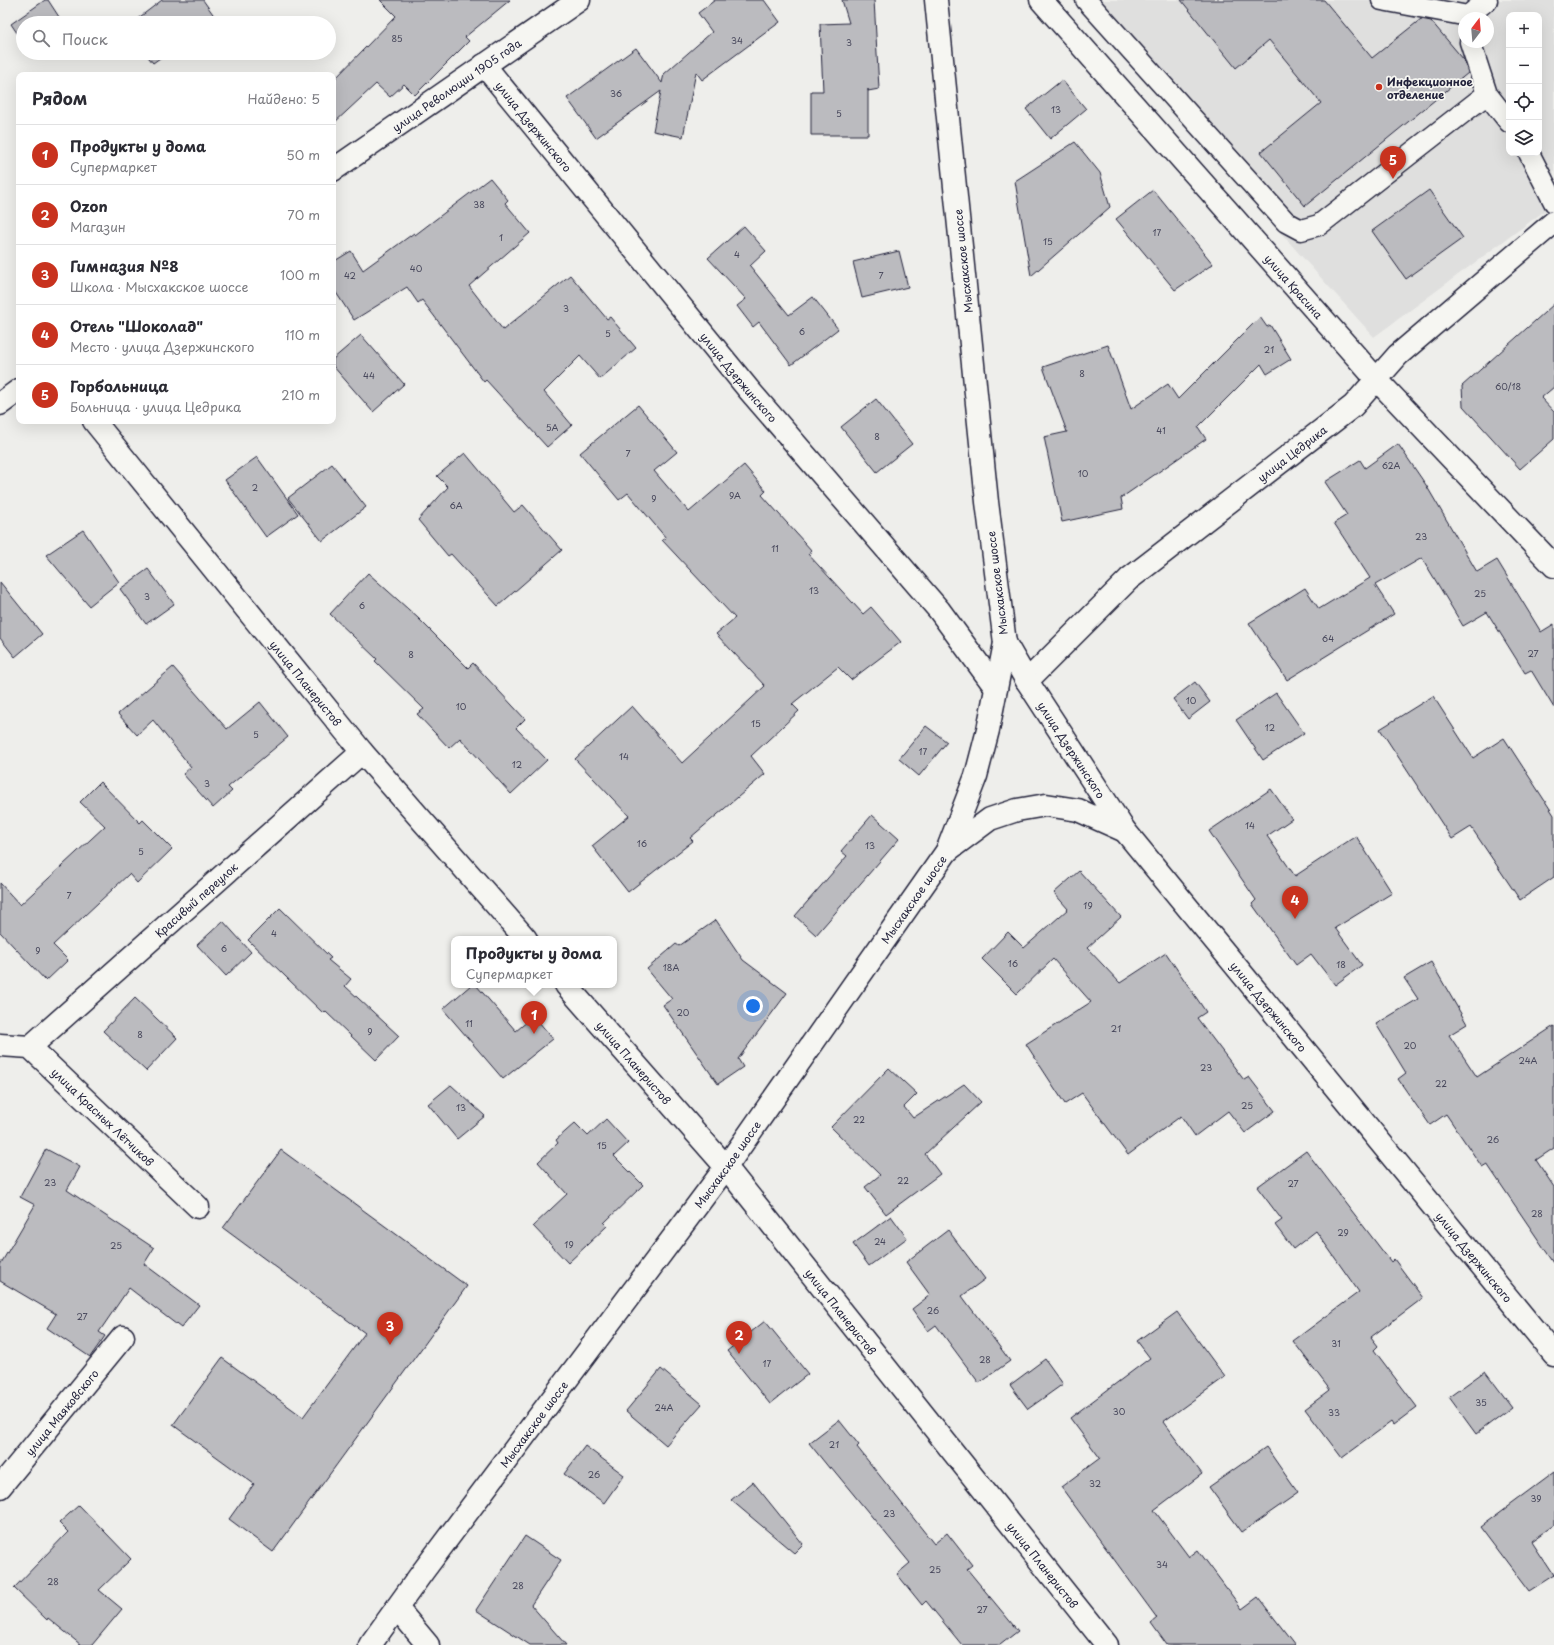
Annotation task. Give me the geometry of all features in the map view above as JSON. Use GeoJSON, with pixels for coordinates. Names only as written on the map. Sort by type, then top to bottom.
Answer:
{"type":"FeatureCollection","features":[{"type":"Feature","properties":{"kind":"street","name":"улица Революции 1905 года"},"geometry":{"type":"LineString","coordinates":[[336,168],[579,0]]}},
{"type":"Feature","properties":{"kind":"street","name":"Мысхакское шоссе"},"geometry":{"type":"LineString","coordinates":[[370,1645],[726,1167],[948,851],[976,776],[988,730],[1005,643],[987,502],[936,0]]}},
{"type":"Feature","properties":{"kind":"street","name":"улица Красина"},"geometry":{"type":"LineString","coordinates":[[1041,0],[1377,380],[1554,566]]}},
{"type":"Feature","properties":{"kind":"street","name":"улица Дзержинского"},"geometry":{"type":"LineString","coordinates":[[484,65],[749,390],[939,610],[996,688]]}},
{"type":"Feature","properties":{"kind":"street","name":"улица Цедрика"},"geometry":{"type":"LineString","coordinates":[[1027,681],[1129,579],[1353,406],[1398,355],[1554,222]]}},
{"type":"Feature","properties":{"kind":"street"},"geometry":{"type":"LineString","coordinates":[[0,404],[16,392]]}},
{"type":"Feature","properties":{"kind":"street","name":"улица Планеристов"},"geometry":{"type":"LineString","coordinates":[[96,424],[362,752],[523,936]]}},
{"type":"Feature","properties":{"kind":"street","name":"улица Дзержинского"},"geometry":{"type":"LineString","coordinates":[[1005,643],[1027,681],[1125,831],[1554,1354]]}},
{"type":"Feature","properties":{"kind":"street","name":"Красивый переулок"},"geometry":{"type":"LineString","coordinates":[[30,1047],[362,752]]}},
{"type":"Feature","properties":{"kind":"street"},"geometry":{"type":"LineString","coordinates":[[948,851],[990,819],[1017,810],[1046,806],[1078,810],[1125,831]]}},
{"type":"Feature","properties":{"kind":"street","name":"улица Планеристов"},"geometry":{"type":"LineString","coordinates":[[569,988],[726,1167],[1107,1645]]}},
{"type":"Feature","properties":{"kind":"street"},"geometry":{"type":"LineString","coordinates":[[0,1045],[30,1047]]}},
{"type":"Feature","properties":{"kind":"street","name":"улица Красных Лётчиков"},"geometry":{"type":"LineString","coordinates":[[30,1047],[198,1207]]}},
{"type":"Feature","properties":{"kind":"street","name":"улица Маяковского"},"geometry":{"type":"LineString","coordinates":[[0,1487],[123,1337]]}},
{"type":"Feature","properties":{"kind":"street"},"geometry":{"type":"LineString","coordinates":[[397,1608],[428,1645]]}},
{"type":"Feature","properties":{"kind":"lane"},"geometry":{"type":"LineString","coordinates":[[1086,0],[1286,222],[1301,230],[1319,225],[1487,94]]}},
{"type":"Feature","properties":{"kind":"lane"},"geometry":{"type":"LineString","coordinates":[[1382,0],[1458,15]]}},
{"type":"Feature","properties":{"kind":"lane"},"geometry":{"type":"LineString","coordinates":[[1473,12],[1486,0]]}},
{"type":"Feature","properties":{"kind":"lane"},"geometry":{"type":"LineString","coordinates":[[1472,48],[1487,94],[1507,120]]}},
{"type":"Feature","properties":{"kind":"lane"},"geometry":{"type":"LineString","coordinates":[[1531,156],[1554,202]]}},
{"type":"Feature","properties":{"kind":"shaded area"},"geometry":{"type":"Polygon","coordinates":[[[1072,0],[1554,0],[1554,204],[1374,337],[1072,0]]]}},
{"type":"Feature","properties":{"kind":"building"},"geometry":{"type":"Polygon","coordinates":[[[45,0],[48,0],[58,16],[22,16],[45,0]]]}},
{"type":"Feature","properties":{"kind":"building"},"geometry":{"type":"Polygon","coordinates":[[[162,0],[203,0],[214,16],[141,16],[162,0]]]}},
{"type":"Feature","properties":{"kind":"building"},"geometry":{"type":"Polygon","coordinates":[[[380,0],[510,0],[465,37],[469,41],[415,95],[404,84],[390,97],[376,84],[336,121],[336,78],[396,16],[380,0]]]}},
{"type":"Feature","properties":{"kind":"building"},"geometry":{"type":"Polygon","coordinates":[[[715,0],[764,0],[780,22],[702,80],[696,72],[683,137],[653,131],[661,91],[596,138],[567,98],[636,48],[662,83],[664,74],[712,32],[698,13],[715,0]]]}},
{"type":"Feature","properties":{"kind":"building"},"geometry":{"type":"Polygon","coordinates":[[[842,0],[874,0],[879,89],[868,91],[868,135],[811,135],[811,91],[823,91],[820,24],[849,23],[842,0]]]}},
{"type":"Feature","properties":{"kind":"building","name":"Инфекционное отделение"},"geometry":{"type":"Polygon","coordinates":[[[1181,0],[1324,0],[1372,58],[1421,19],[1431,21],[1464,60],[1468,73],[1305,206],[1261,152],[1321,103],[1269,40],[1236,68],[1181,0]]]}},
{"type":"Feature","properties":{"kind":"building"},"geometry":{"type":"Polygon","coordinates":[[[16,20],[16,32],[11,24],[16,20]]]}},
{"type":"Feature","properties":{"kind":"building"},"geometry":{"type":"Polygon","coordinates":[[[1062,80],[1086,109],[1050,139],[1026,109],[1062,80]]]}},
{"type":"Feature","properties":{"kind":"building"},"geometry":{"type":"Polygon","coordinates":[[[1075,142],[1100,173],[1110,207],[1031,276],[1015,181],[1075,142]]]}},
{"type":"Feature","properties":{"kind":"building"},"geometry":{"type":"Polygon","coordinates":[[[490,178],[508,200],[505,203],[530,233],[469,286],[503,330],[570,275],[607,319],[610,317],[636,348],[600,379],[580,356],[544,392],[572,425],[547,447],[486,380],[484,382],[422,300],[418,303],[407,287],[354,320],[336,293],[336,260],[351,251],[363,270],[414,233],[415,235],[490,178]]]}},
{"type":"Feature","properties":{"kind":"building"},"geometry":{"type":"Polygon","coordinates":[[[1153,190],[1213,264],[1175,290],[1116,219],[1153,190]]]}},
{"type":"Feature","properties":{"kind":"building"},"geometry":{"type":"Polygon","coordinates":[[[1429,190],[1463,238],[1406,279],[1372,231],[1429,190]]]}},
{"type":"Feature","properties":{"kind":"building"},"geometry":{"type":"Polygon","coordinates":[[[744,226],[766,251],[750,266],[789,315],[813,297],[838,329],[791,365],[759,322],[753,327],[737,306],[746,299],[708,258],[744,226]]]}},
{"type":"Feature","properties":{"kind":"building"},"geometry":{"type":"Polygon","coordinates":[[[899,251],[908,287],[862,298],[853,262],[899,251]]]}},
{"type":"Feature","properties":{"kind":"building"},"geometry":{"type":"Polygon","coordinates":[[[1554,304],[1554,387],[1541,398],[1554,412],[1554,439],[1520,469],[1463,406],[1462,386],[1554,304]]]}},
{"type":"Feature","properties":{"kind":"building"},"geometry":{"type":"Polygon","coordinates":[[[1260,317],[1267,327],[1270,325],[1291,359],[1267,374],[1261,364],[1198,427],[1206,439],[1121,498],[1123,509],[1062,522],[1044,437],[1067,432],[1043,367],[1108,345],[1131,409],[1168,384],[1178,399],[1260,317]]]}},
{"type":"Feature","properties":{"kind":"building"},"geometry":{"type":"Polygon","coordinates":[[[361,335],[404,384],[373,412],[336,369],[336,356],[361,335]]]}},
{"type":"Feature","properties":{"kind":"building"},"geometry":{"type":"Polygon","coordinates":[[[876,399],[912,444],[877,472],[841,427],[876,399]]]}},
{"type":"Feature","properties":{"kind":"building"},"geometry":{"type":"Polygon","coordinates":[[[638,405],[677,452],[654,471],[689,512],[744,465],[766,491],[762,495],[812,551],[808,554],[863,614],[871,607],[901,642],[851,680],[838,667],[792,704],[799,711],[751,756],[765,774],[690,838],[693,841],[628,892],[592,846],[629,816],[575,759],[632,706],[682,763],[765,686],[716,634],[735,618],[662,540],[666,538],[628,493],[619,500],[580,453],[638,405]]]}},
{"type":"Feature","properties":{"kind":"building"},"geometry":{"type":"Polygon","coordinates":[[[1398,444],[1426,485],[1477,572],[1497,560],[1541,632],[1554,624],[1554,708],[1531,670],[1525,673],[1487,612],[1463,626],[1422,558],[1375,585],[1394,614],[1287,680],[1249,623],[1305,588],[1319,609],[1370,578],[1334,523],[1347,515],[1325,482],[1360,460],[1365,468],[1398,444]]]}},
{"type":"Feature","properties":{"kind":"building"},"geometry":{"type":"Polygon","coordinates":[[[465,453],[514,512],[523,505],[562,550],[498,606],[451,554],[448,556],[418,520],[448,487],[437,476],[465,453]]]}},
{"type":"Feature","properties":{"kind":"building"},"geometry":{"type":"Polygon","coordinates":[[[257,457],[298,514],[266,537],[225,480],[257,457]]]}},
{"type":"Feature","properties":{"kind":"building"},"geometry":{"type":"Polygon","coordinates":[[[332,464],[366,507],[322,541],[288,498],[332,464]]]}},
{"type":"Feature","properties":{"kind":"building"},"geometry":{"type":"Polygon","coordinates":[[[83,530],[119,582],[89,606],[46,555],[83,530]]]}},
{"type":"Feature","properties":{"kind":"building"},"geometry":{"type":"Polygon","coordinates":[[[148,569],[174,604],[146,624],[120,589],[148,569]]]}},
{"type":"Feature","properties":{"kind":"building"},"geometry":{"type":"Polygon","coordinates":[[[368,573],[418,618],[468,668],[473,663],[525,719],[516,728],[547,760],[511,794],[460,738],[449,748],[417,714],[424,709],[375,661],[377,659],[330,614],[368,573]]]}},
{"type":"Feature","properties":{"kind":"building"},"geometry":{"type":"Polygon","coordinates":[[[0,582],[42,634],[15,657],[0,638],[0,582]]]}},
{"type":"Feature","properties":{"kind":"building"},"geometry":{"type":"Polygon","coordinates":[[[173,667],[227,729],[260,702],[288,737],[228,787],[232,791],[213,808],[183,774],[191,767],[153,720],[137,735],[118,714],[173,667]]]}},
{"type":"Feature","properties":{"kind":"building"},"geometry":{"type":"Polygon","coordinates":[[[1195,682],[1210,702],[1188,719],[1173,699],[1195,682]]]}},
{"type":"Feature","properties":{"kind":"building"},"geometry":{"type":"Polygon","coordinates":[[[1276,693],[1304,733],[1263,760],[1236,720],[1276,693]]]}},
{"type":"Feature","properties":{"kind":"building"},"geometry":{"type":"Polygon","coordinates":[[[1433,696],[1473,758],[1504,738],[1554,815],[1554,877],[1520,900],[1471,827],[1452,839],[1380,729],[1433,696]]]}},
{"type":"Feature","properties":{"kind":"building"},"geometry":{"type":"Polygon","coordinates":[[[926,726],[947,742],[919,776],[899,759],[926,726]]]}},
{"type":"Feature","properties":{"kind":"building"},"geometry":{"type":"Polygon","coordinates":[[[100,782],[140,823],[143,820],[172,849],[137,883],[129,874],[53,945],[68,960],[46,981],[0,932],[0,883],[20,905],[105,826],[80,802],[100,782]]]}},
{"type":"Feature","properties":{"kind":"building"},"geometry":{"type":"Polygon","coordinates":[[[1271,789],[1292,819],[1267,836],[1295,876],[1356,836],[1392,893],[1335,928],[1362,965],[1335,985],[1311,954],[1296,965],[1252,904],[1256,900],[1209,831],[1271,789]]]}},
{"type":"Feature","properties":{"kind":"building"},"geometry":{"type":"Polygon","coordinates":[[[872,815],[899,839],[816,935],[795,916],[847,856],[841,851],[872,815]]]}},
{"type":"Feature","properties":{"kind":"building"},"geometry":{"type":"Polygon","coordinates":[[[1079,871],[1121,917],[1087,948],[1120,983],[1166,953],[1206,1012],[1197,1018],[1244,1080],[1249,1077],[1275,1111],[1245,1133],[1228,1111],[1195,1136],[1181,1116],[1128,1155],[1082,1093],[1065,1104],[1026,1044],[1091,1002],[1053,959],[1017,994],[982,959],[1008,932],[1024,948],[1068,909],[1054,893],[1079,871]]]}},
{"type":"Feature","properties":{"kind":"building"},"geometry":{"type":"Polygon","coordinates":[[[280,908],[331,958],[328,960],[351,979],[345,986],[399,1036],[376,1060],[325,1011],[323,1013],[248,940],[280,908]]]}},
{"type":"Feature","properties":{"kind":"building"},"geometry":{"type":"Polygon","coordinates":[[[716,920],[743,960],[787,993],[738,1059],[743,1067],[718,1084],[663,1005],[672,999],[647,969],[676,944],[679,946],[716,920]]]}},
{"type":"Feature","properties":{"kind":"building"},"geometry":{"type":"Polygon","coordinates":[[[223,921],[251,952],[226,976],[197,945],[223,921]]]}},
{"type":"Feature","properties":{"kind":"building"},"geometry":{"type":"Polygon","coordinates":[[[1431,962],[1467,1024],[1449,1035],[1477,1077],[1554,1026],[1554,1148],[1536,1160],[1554,1187],[1554,1263],[1487,1164],[1482,1167],[1446,1114],[1430,1125],[1398,1079],[1406,1073],[1376,1024],[1418,999],[1404,978],[1431,962]]]}},
{"type":"Feature","properties":{"kind":"building"},"geometry":{"type":"Polygon","coordinates":[[[468,988],[479,988],[516,1031],[534,1016],[553,1039],[503,1079],[443,1009],[468,988]]]}},
{"type":"Feature","properties":{"kind":"building"},"geometry":{"type":"Polygon","coordinates":[[[135,998],[177,1038],[146,1071],[103,1031],[135,998]]]}},
{"type":"Feature","properties":{"kind":"building"},"geometry":{"type":"Polygon","coordinates":[[[889,1068],[917,1094],[904,1107],[913,1118],[964,1084],[981,1102],[925,1154],[940,1174],[886,1214],[865,1187],[880,1175],[831,1127],[889,1068]]]}},
{"type":"Feature","properties":{"kind":"building"},"geometry":{"type":"Polygon","coordinates":[[[451,1085],[485,1116],[457,1139],[428,1104],[451,1085]]]}},
{"type":"Feature","properties":{"kind":"building"},"geometry":{"type":"Polygon","coordinates":[[[606,1119],[628,1143],[614,1156],[643,1185],[604,1223],[607,1226],[568,1263],[533,1226],[567,1194],[538,1162],[558,1143],[556,1140],[575,1123],[588,1136],[606,1119]]]}},
{"type":"Feature","properties":{"kind":"building"},"geometry":{"type":"Polygon","coordinates":[[[46,1149],[80,1167],[67,1190],[154,1248],[144,1264],[199,1305],[181,1328],[129,1288],[99,1332],[105,1336],[90,1357],[47,1328],[56,1314],[0,1281],[0,1265],[35,1205],[20,1197],[46,1149]]]}},
{"type":"Feature","properties":{"kind":"building"},"geometry":{"type":"Polygon","coordinates":[[[281,1150],[467,1286],[273,1552],[229,1519],[254,1484],[173,1425],[222,1358],[303,1417],[365,1333],[223,1228],[281,1150]]]}},
{"type":"Feature","properties":{"kind":"building"},"geometry":{"type":"Polygon","coordinates":[[[1306,1151],[1391,1262],[1394,1259],[1423,1298],[1371,1337],[1378,1346],[1374,1350],[1417,1407],[1393,1425],[1391,1422],[1342,1458],[1305,1409],[1330,1390],[1293,1341],[1359,1292],[1316,1231],[1293,1249],[1275,1225],[1282,1220],[1257,1187],[1306,1151]]]}},
{"type":"Feature","properties":{"kind":"building"},"geometry":{"type":"Polygon","coordinates":[[[891,1216],[907,1238],[869,1266],[853,1244],[891,1216]]]}},
{"type":"Feature","properties":{"kind":"building"},"geometry":{"type":"Polygon","coordinates":[[[948,1230],[985,1279],[962,1296],[1010,1361],[979,1383],[936,1325],[928,1331],[912,1309],[930,1295],[906,1262],[948,1230]]]}},
{"type":"Feature","properties":{"kind":"building"},"geometry":{"type":"Polygon","coordinates":[[[1177,1312],[1225,1377],[1163,1422],[1202,1474],[1154,1510],[1189,1557],[1198,1550],[1242,1609],[1258,1597],[1295,1645],[1167,1645],[1151,1623],[1157,1618],[1061,1487],[1100,1458],[1070,1418],[1150,1358],[1137,1341],[1177,1312]]]}},
{"type":"Feature","properties":{"kind":"building"},"geometry":{"type":"Polygon","coordinates":[[[765,1321],[808,1374],[770,1404],[727,1351],[765,1321]]]}},
{"type":"Feature","properties":{"kind":"building"},"geometry":{"type":"Polygon","coordinates":[[[1045,1359],[1063,1384],[1028,1409],[1010,1385],[1045,1359]]]}},
{"type":"Feature","properties":{"kind":"building"},"geometry":{"type":"Polygon","coordinates":[[[661,1369],[702,1404],[666,1445],[626,1411],[661,1369]]]}},
{"type":"Feature","properties":{"kind":"building"},"geometry":{"type":"Polygon","coordinates":[[[1485,1371],[1512,1407],[1476,1434],[1449,1397],[1485,1371]]]}},
{"type":"Feature","properties":{"kind":"building"},"geometry":{"type":"Polygon","coordinates":[[[839,1420],[859,1445],[857,1447],[934,1544],[947,1533],[972,1565],[967,1569],[1018,1631],[1000,1645],[962,1645],[926,1601],[922,1605],[897,1574],[910,1563],[831,1467],[830,1469],[809,1443],[839,1420]]]}},
{"type":"Feature","properties":{"kind":"building"},"geometry":{"type":"Polygon","coordinates":[[[585,1446],[624,1475],[604,1503],[564,1474],[585,1446]]]}},
{"type":"Feature","properties":{"kind":"building"},"geometry":{"type":"Polygon","coordinates":[[[1266,1447],[1298,1493],[1242,1532],[1209,1487],[1266,1447]]]}},
{"type":"Feature","properties":{"kind":"building"},"geometry":{"type":"Polygon","coordinates":[[[1554,1472],[1554,1525],[1531,1541],[1554,1576],[1529,1592],[1480,1527],[1554,1472]]]}},
{"type":"Feature","properties":{"kind":"building"},"geometry":{"type":"Polygon","coordinates":[[[753,1482],[803,1544],[794,1553],[731,1500],[753,1482]]]}},
{"type":"Feature","properties":{"kind":"building"},"geometry":{"type":"Polygon","coordinates":[[[79,1505],[131,1559],[99,1590],[122,1609],[92,1645],[81,1645],[48,1618],[47,1620],[14,1588],[68,1532],[59,1523],[79,1505]]]}},
{"type":"Feature","properties":{"kind":"building"},"geometry":{"type":"Polygon","coordinates":[[[525,1536],[561,1560],[531,1605],[566,1645],[530,1645],[476,1610],[525,1536]]]}},
{"type":"Feature","properties":{"kind":"place","name":"Инфекционное отделение"},"geometry":{"type":"Point","coordinates":[1379,87]}},
{"type":"Feature","properties":{"kind":"place","name":"Горбольница"},"geometry":{"type":"Point","coordinates":[1393,179]}},
{"type":"Feature","properties":{"kind":"place","name":"Отель \"Шоколад\""},"geometry":{"type":"Point","coordinates":[1295,919]}},
{"type":"Feature","properties":{"kind":"place","name":"Продукты у дома"},"geometry":{"type":"Point","coordinates":[534,1034]}},
{"type":"Feature","properties":{"kind":"place","name":"Гимназия №8"},"geometry":{"type":"Point","coordinates":[390,1345]}},
{"type":"Feature","properties":{"kind":"place","name":"Ozon"},"geometry":{"type":"Point","coordinates":[739,1354]}}]}
